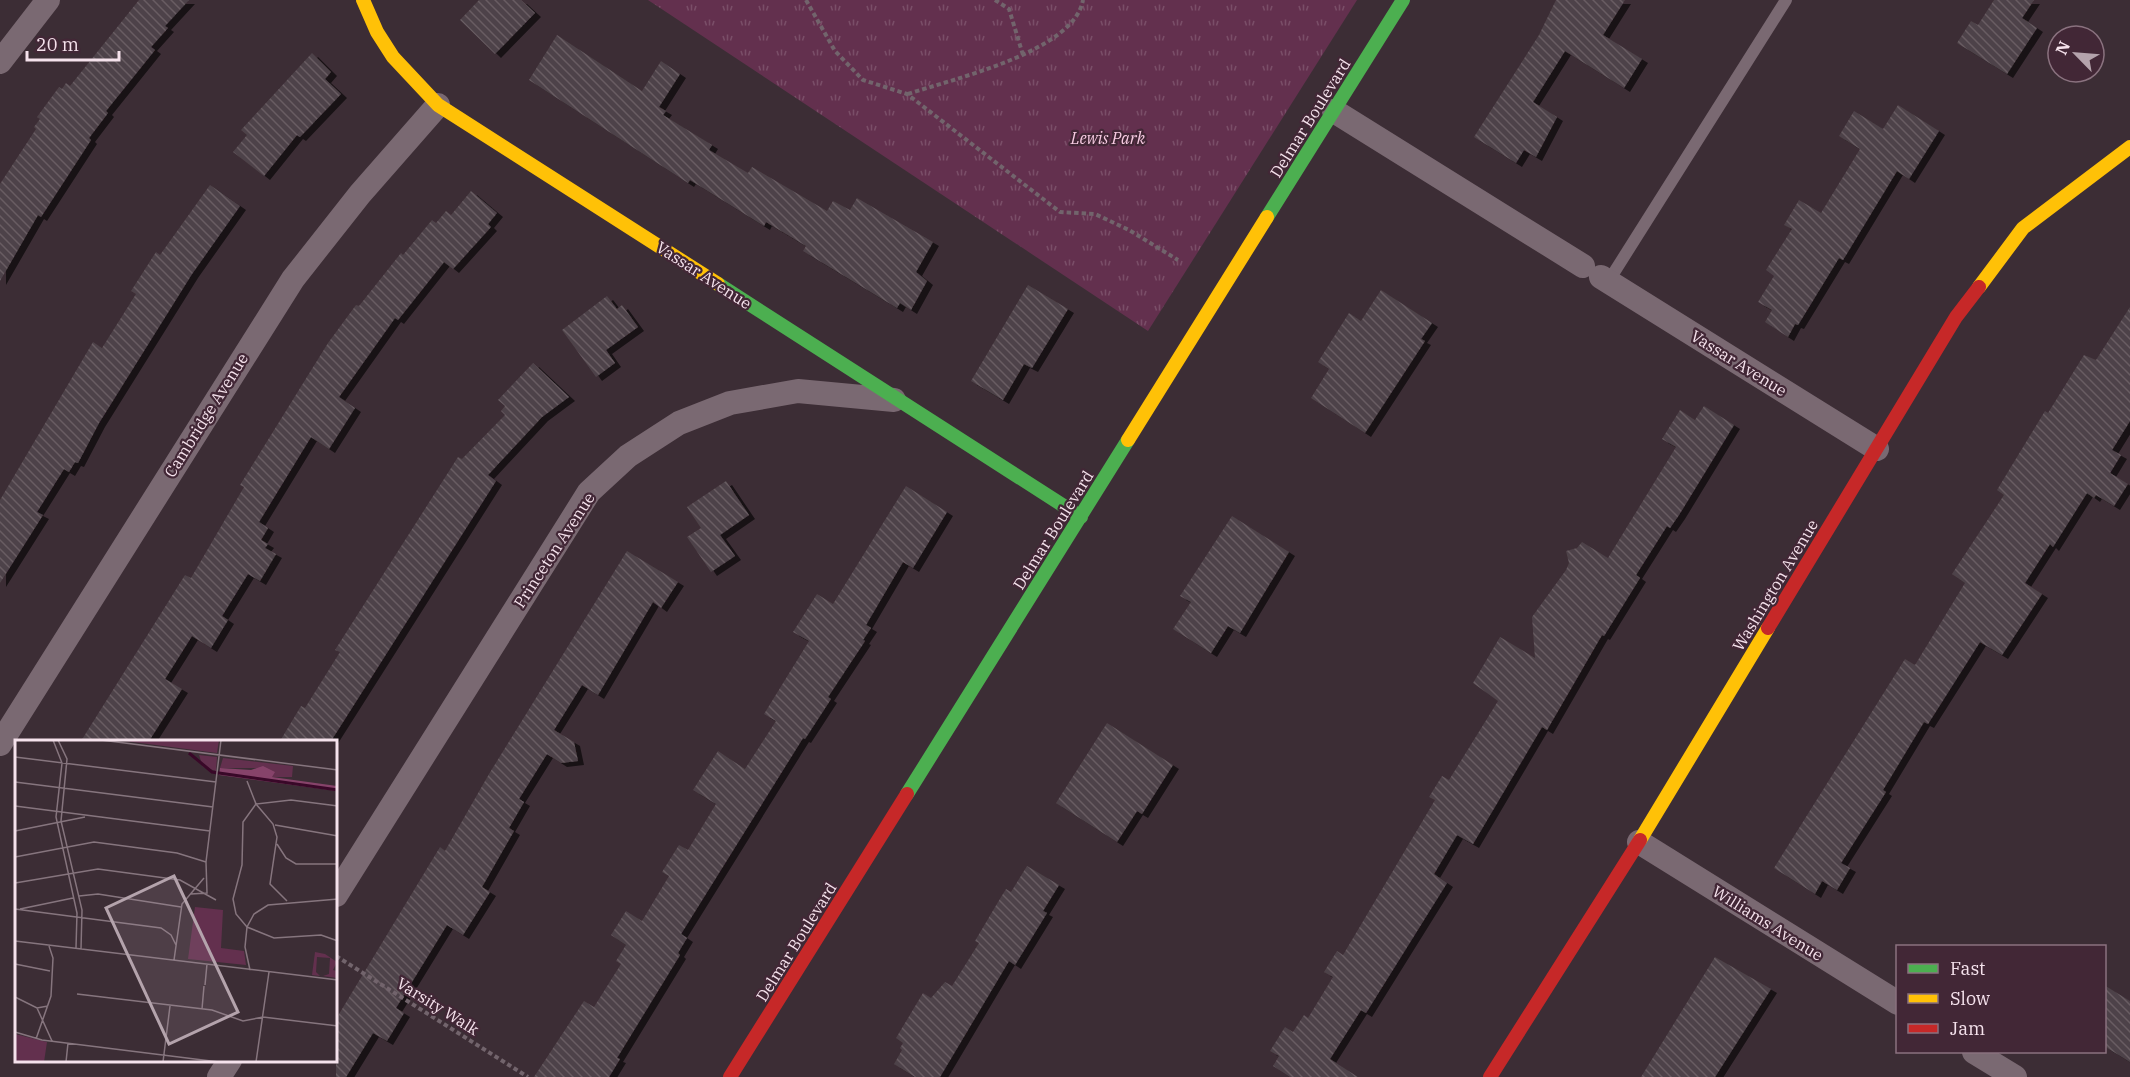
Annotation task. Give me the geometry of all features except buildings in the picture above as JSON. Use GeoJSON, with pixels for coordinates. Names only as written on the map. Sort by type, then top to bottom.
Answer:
{"type":"FeatureCollection","features":[{"type":"Feature","properties":{"kind":"street"},"geometry":{"type":"LineString","coordinates":[[0,62],[48,0]]}},
{"type":"Feature","properties":{"kind":"street","name":"Vassar Avenue"},"geometry":{"type":"LineString","coordinates":[[363,0],[374,29],[400,69],[438,105],[1081,517]]}},
{"type":"Feature","properties":{"kind":"street","name":"Delmar Boulevard"},"geometry":{"type":"LineString","coordinates":[[730,1077],[1403,0]]}},
{"type":"Feature","properties":{"kind":"street","name":"Cambridge Avenue"},"geometry":{"type":"LineString","coordinates":[[0,744],[293,279],[360,194],[438,105]]}},
{"type":"Feature","properties":{"kind":"street","name":"Vassar Avenue"},"geometry":{"type":"LineString","coordinates":[[1334,111],[1877,449]]}},
{"type":"Feature","properties":{"kind":"street","name":"Washington Avenue"},"geometry":{"type":"LineString","coordinates":[[1490,1077],[1639,842],[1956,316],[2023,228],[2130,147]]}},
{"type":"Feature","properties":{"kind":"street","name":"Princeton Avenue"},"geometry":{"type":"LineString","coordinates":[[338,892],[589,492],[628,456],[679,423],[730,403],[798,391],[900,400]]}},
{"type":"Feature","properties":{"kind":"street","name":"Williams Avenue"},"geometry":{"type":"LineString","coordinates":[[1639,842],[1896,1002]]}},
{"type":"Feature","properties":{"kind":"street"},"geometry":{"type":"LineString","coordinates":[[1976,1053],[2015,1077]]}},
{"type":"Feature","properties":{"kind":"street"},"geometry":{"type":"LineString","coordinates":[[219,1077],[229,1062]]}},
{"type":"Feature","properties":{"kind":"lane"},"geometry":{"type":"LineString","coordinates":[[1597,275],[1786,0]]}},
{"type":"Feature","properties":{"kind":"path"},"geometry":{"type":"LineString","coordinates":[[806,0],[835,51],[863,80],[907,94],[1060,212],[1095,214],[1129,230],[1178,260]]}},
{"type":"Feature","properties":{"kind":"path"},"geometry":{"type":"LineString","coordinates":[[996,0],[1009,9],[1023,55]]}},
{"type":"Feature","properties":{"kind":"path"},"geometry":{"type":"LineString","coordinates":[[907,94],[1023,55],[1047,44],[1069,25],[1083,0]]}},
{"type":"Feature","properties":{"kind":"path","name":"Varsity Walk"},"geometry":{"type":"LineString","coordinates":[[338,957],[528,1077]]}},
{"type":"Feature","properties":{"kind":"green space","name":"Lewis Park"},"geometry":{"type":"Polygon","coordinates":[[[648,0],[1357,0],[1148,331],[648,0]]]}},
{"type":"Feature","properties":{"kind":"traffic: fast"},"geometry":{"type":"LineString","coordinates":[[1267,217],[1403,0]]}},
{"type":"Feature","properties":{"kind":"traffic: fast"},"geometry":{"type":"LineString","coordinates":[[718,284],[1081,517]]}},
{"type":"Feature","properties":{"kind":"traffic: fast"},"geometry":{"type":"LineString","coordinates":[[907,794],[1128,440]]}},
{"type":"Feature","properties":{"kind":"traffic: slow"},"geometry":{"type":"LineString","coordinates":[[363,0],[377,32],[393,57],[438,105],[718,284]]}},
{"type":"Feature","properties":{"kind":"traffic: slow"},"geometry":{"type":"LineString","coordinates":[[1979,287],[2023,228],[2130,147]]}},
{"type":"Feature","properties":{"kind":"traffic: slow"},"geometry":{"type":"LineString","coordinates":[[1128,440],[1267,217]]}},
{"type":"Feature","properties":{"kind":"traffic: slow"},"geometry":{"type":"LineString","coordinates":[[1640,840],[1768,628]]}},
{"type":"Feature","properties":{"kind":"traffic: jam"},"geometry":{"type":"LineString","coordinates":[[1768,628],[1956,317],[1979,287]]}},
{"type":"Feature","properties":{"kind":"traffic: jam"},"geometry":{"type":"LineString","coordinates":[[730,1077],[907,794]]}},
{"type":"Feature","properties":{"kind":"traffic: jam"},"geometry":{"type":"LineString","coordinates":[[1490,1077],[1640,840]]}}]}
